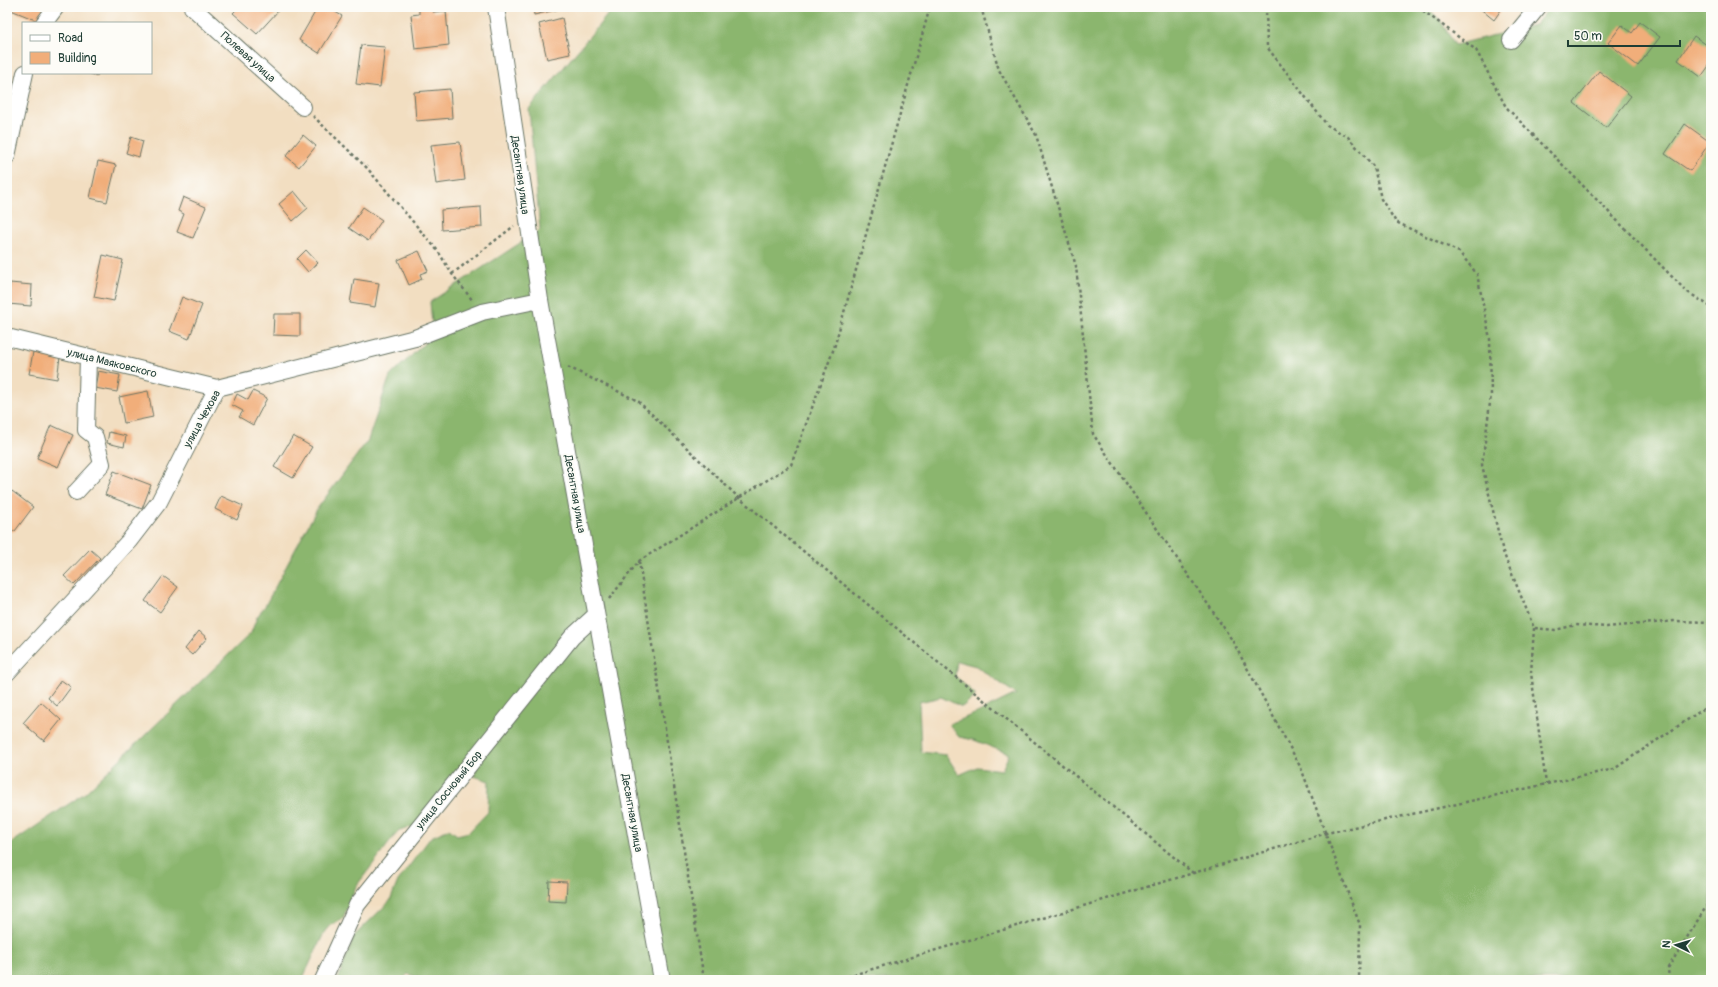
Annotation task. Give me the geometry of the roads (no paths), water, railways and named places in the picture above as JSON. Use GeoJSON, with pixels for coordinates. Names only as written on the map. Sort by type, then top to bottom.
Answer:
{"type":"FeatureCollection","features":[{"type":"Feature","properties":{"kind":"street"},"geometry":{"type":"LineString","coordinates":[[45,22],[56,7]]}},
{"type":"Feature","properties":{"kind":"street","name":"Полевая улица"},"geometry":{"type":"LineString","coordinates":[[192,7],[303,107]]}},
{"type":"Feature","properties":{"kind":"street","name":"Десантная улица"},"geometry":{"type":"LineString","coordinates":[[496,7],[528,229],[540,300],[662,980]]}},
{"type":"Feature","properties":{"kind":"street"},"geometry":{"type":"LineString","coordinates":[[1511,40],[1538,7]]}},
{"type":"Feature","properties":{"kind":"street"},"geometry":{"type":"LineString","coordinates":[[7,156],[25,74]]}},
{"type":"Feature","properties":{"kind":"street","name":"улица Чехова"},"geometry":{"type":"LineString","coordinates":[[7,672],[129,541],[159,502],[217,388],[415,338],[482,312],[540,300]]}},
{"type":"Feature","properties":{"kind":"street","name":"улица Маяковского"},"geometry":{"type":"LineString","coordinates":[[7,337],[217,388]]}},
{"type":"Feature","properties":{"kind":"street"},"geometry":{"type":"LineString","coordinates":[[76,492],[102,464],[94,437],[86,430],[88,357]]}},
{"type":"Feature","properties":{"kind":"street","name":"улица Сосновый Бор"},"geometry":{"type":"LineString","coordinates":[[323,980],[356,905],[572,637],[596,615]]}}]}
